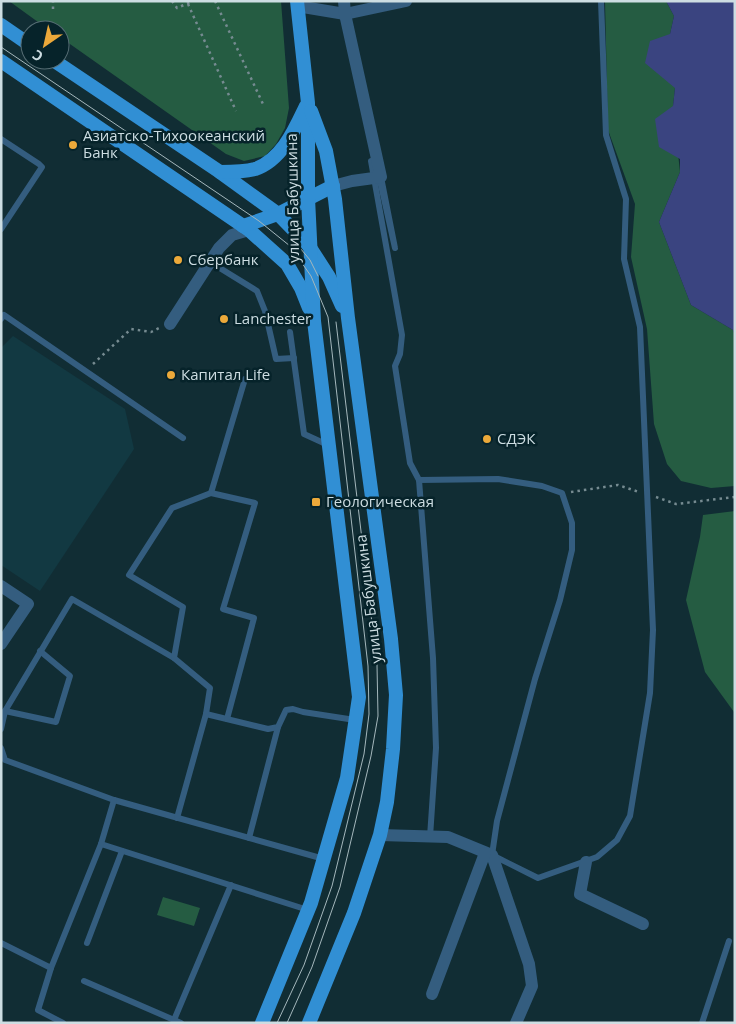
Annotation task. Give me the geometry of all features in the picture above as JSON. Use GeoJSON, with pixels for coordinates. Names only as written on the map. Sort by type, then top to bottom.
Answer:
{"type":"FeatureCollection","features":[{"type":"Feature","properties":{"kind":"main road","name":"улица Бабушкина"},"geometry":{"type":"LineString","coordinates":[[262,1023],[308,910],[324,859],[347,778],[359,697],[314,321],[309,246],[308,103],[297,4]]}},
{"type":"Feature","properties":{"kind":"main road"},"geometry":{"type":"LineString","coordinates":[[1,25],[20,37]]}},
{"type":"Feature","properties":{"kind":"main road"},"geometry":{"type":"LineString","coordinates":[[1,61],[246,228],[276,254],[293,272],[314,321]]}},
{"type":"Feature","properties":{"kind":"main road"},"geometry":{"type":"LineString","coordinates":[[68,70],[220,172],[278,214],[309,246],[329,277],[348,318]]}},
{"type":"Feature","properties":{"kind":"main road","name":"улица Бабушкина"},"geometry":{"type":"LineString","coordinates":[[308,103],[326,151],[333,186],[348,318],[389,621],[396,695],[387,802],[380,835],[354,913],[308,1023]]}},
{"type":"Feature","properties":{"kind":"main road"},"geometry":{"type":"LineString","coordinates":[[220,172],[243,171],[256,168],[272,159],[292,136],[308,103]]}},
{"type":"Feature","properties":{"kind":"main road"},"geometry":{"type":"LineString","coordinates":[[246,228],[333,186]]}},
{"type":"Feature","properties":{"kind":"street"},"geometry":{"type":"LineString","coordinates":[[297,4],[345,8],[406,1]]}},
{"type":"Feature","properties":{"kind":"street"},"geometry":{"type":"LineString","coordinates":[[333,186],[381,177],[345,8]]}},
{"type":"Feature","properties":{"kind":"street"},"geometry":{"type":"LineString","coordinates":[[170,324],[219,248],[232,235],[246,228]]}},
{"type":"Feature","properties":{"kind":"street"},"geometry":{"type":"LineString","coordinates":[[1,586],[28,604],[1,644]]}},
{"type":"Feature","properties":{"kind":"street"},"geometry":{"type":"LineString","coordinates":[[380,835],[448,837],[488,854],[529,964],[532,986],[516,1023]]}},
{"type":"Feature","properties":{"kind":"street"},"geometry":{"type":"LineString","coordinates":[[432,994],[488,854]]}},
{"type":"Feature","properties":{"kind":"street"},"geometry":{"type":"LineString","coordinates":[[586,862],[580,894],[643,924]]}},
{"type":"Feature","properties":{"kind":"lane"},"geometry":{"type":"LineString","coordinates":[[419,480],[498,478],[542,486],[562,493],[572,523],[572,550],[560,600],[536,679],[488,854],[538,878],[586,862],[597,857],[617,840],[630,816],[650,694],[653,630],[640,327],[624,259],[626,199],[606,135],[601,1]]}},
{"type":"Feature","properties":{"kind":"lane"},"geometry":{"type":"LineString","coordinates":[[345,8],[395,248],[381,177]]}},
{"type":"Feature","properties":{"kind":"lane"},"geometry":{"type":"LineString","coordinates":[[345,8],[402,334],[400,354],[395,366],[410,462],[419,480],[432,658],[436,748],[430,837]]}},
{"type":"Feature","properties":{"kind":"lane"},"geometry":{"type":"LineString","coordinates":[[1,139],[42,167],[1,229]]}},
{"type":"Feature","properties":{"kind":"lane"},"geometry":{"type":"LineString","coordinates":[[209,261],[257,292],[265,311],[276,359],[294,358]]}},
{"type":"Feature","properties":{"kind":"lane"},"geometry":{"type":"LineString","coordinates":[[1,319],[4,315],[183,438]]}},
{"type":"Feature","properties":{"kind":"lane"},"geometry":{"type":"LineString","coordinates":[[290,332],[304,434],[329,446]]}},
{"type":"Feature","properties":{"kind":"lane"},"geometry":{"type":"LineString","coordinates":[[211,493],[245,379]]}},
{"type":"Feature","properties":{"kind":"lane"},"geometry":{"type":"LineString","coordinates":[[174,658],[183,607],[129,575],[172,508],[211,493],[256,503],[223,609],[254,618],[227,719]]}},
{"type":"Feature","properties":{"kind":"lane"},"geometry":{"type":"LineString","coordinates":[[1,729],[5,711],[72,599],[174,658],[210,688],[206,714],[177,818]]}},
{"type":"Feature","properties":{"kind":"lane"},"geometry":{"type":"LineString","coordinates":[[5,711],[56,722],[70,676],[40,651]]}},
{"type":"Feature","properties":{"kind":"lane"},"geometry":{"type":"LineString","coordinates":[[249,838],[278,727],[286,710],[293,709],[310,714],[355,720]]}},
{"type":"Feature","properties":{"kind":"lane"},"geometry":{"type":"LineString","coordinates":[[206,714],[268,729],[278,727]]}},
{"type":"Feature","properties":{"kind":"lane"},"geometry":{"type":"LineString","coordinates":[[1,748],[5,760],[114,800],[324,859]]}},
{"type":"Feature","properties":{"kind":"lane"},"geometry":{"type":"LineString","coordinates":[[63,1023],[38,1010],[51,968],[101,844],[114,800]]}},
{"type":"Feature","properties":{"kind":"lane"},"geometry":{"type":"LineString","coordinates":[[101,844],[308,910]]}},
{"type":"Feature","properties":{"kind":"lane"},"geometry":{"type":"LineString","coordinates":[[87,943],[122,851]]}},
{"type":"Feature","properties":{"kind":"lane"},"geometry":{"type":"LineString","coordinates":[[84,981],[178,1021],[231,885]]}},
{"type":"Feature","properties":{"kind":"lane"},"geometry":{"type":"LineString","coordinates":[[702,1023],[729,941]]}},
{"type":"Feature","properties":{"kind":"lane"},"geometry":{"type":"LineString","coordinates":[[1,943],[51,968]]}},
{"type":"Feature","properties":{"kind":"path"},"geometry":{"type":"LineString","coordinates":[[53,1],[53,9]]}},
{"type":"Feature","properties":{"kind":"path"},"geometry":{"type":"LineString","coordinates":[[172,1],[177,8],[193,1]]}},
{"type":"Feature","properties":{"kind":"path"},"geometry":{"type":"LineString","coordinates":[[215,1],[263,104]]}},
{"type":"Feature","properties":{"kind":"path"},"geometry":{"type":"LineString","coordinates":[[188,4],[236,111]]}},
{"type":"Feature","properties":{"kind":"path"},"geometry":{"type":"LineString","coordinates":[[85,371],[131,329],[151,332],[170,324]]}},
{"type":"Feature","properties":{"kind":"path"},"geometry":{"type":"LineString","coordinates":[[562,493],[618,485],[676,504],[735,497]]}},
{"type":"Feature","properties":{"kind":"shaded area"},"geometry":{"type":"Polygon","coordinates":[[[13,336],[125,409],[134,449],[40,591],[1,565],[1,348],[13,336]]]}},
{"type":"Feature","properties":{"kind":"green space"},"geometry":{"type":"Polygon","coordinates":[[[9,1],[281,1],[289,108],[285,128],[276,144],[265,156],[244,161],[226,154],[70,44],[70,20],[35,20],[9,1]]]}},
{"type":"Feature","properties":{"kind":"green space"},"geometry":{"type":"Polygon","coordinates":[[[605,1],[666,1],[674,16],[670,34],[675,88],[673,106],[680,172],[659,222],[691,305],[733,330],[735,335],[735,486],[711,488],[681,481],[667,464],[654,424],[647,329],[631,257],[635,204],[608,130],[605,1]]]}},
{"type":"Feature","properties":{"kind":"green space"},"geometry":{"type":"Polygon","coordinates":[[[735,511],[735,722],[734,712],[705,672],[686,600],[703,515],[735,511]]]}},
{"type":"Feature","properties":{"kind":"green space"},"geometry":{"type":"Polygon","coordinates":[[[163,897],[200,908],[194,926],[157,915],[163,897]]]}},
{"type":"Feature","properties":{"kind":"water"},"geometry":{"type":"Polygon","coordinates":[[[666,1],[735,1],[735,335],[733,330],[691,305],[659,222],[680,172],[680,159],[659,147],[655,119],[673,106],[675,88],[645,63],[650,41],[670,34],[674,16],[666,1]]]}},
{"type":"Feature","properties":{"kind":"tram line"},"geometry":{"type":"LineString","coordinates":[[1,47],[259,221],[290,246],[311,276],[328,317],[368,666],[369,714],[364,754],[332,886],[304,965],[277,1023]]}},
{"type":"Feature","properties":{"kind":"tram line"},"geometry":{"type":"LineString","coordinates":[[296,243],[310,260],[318,276]]}},
{"type":"Feature","properties":{"kind":"tram line"},"geometry":{"type":"LineString","coordinates":[[287,1023],[312,967],[340,887],[371,756],[378,716],[377,665],[336,322]]}},
{"type":"Feature","properties":{"kind":"place","name":"Азиатско-Тихоокеанский Банк"},"geometry":{"type":"Point","coordinates":[73,145]}},
{"type":"Feature","properties":{"kind":"place","name":"Сбербанк"},"geometry":{"type":"Point","coordinates":[178,260]}},
{"type":"Feature","properties":{"kind":"place","name":"Lanchester"},"geometry":{"type":"Point","coordinates":[224,319]}},
{"type":"Feature","properties":{"kind":"place","name":"Капитал Life"},"geometry":{"type":"Point","coordinates":[171,375]}},
{"type":"Feature","properties":{"kind":"place","name":"СДЭК"},"geometry":{"type":"Point","coordinates":[487,439]}},
{"type":"Feature","properties":{"kind":"place","name":"Геологическая"},"geometry":{"type":"Point","coordinates":[316,502]}}]}
